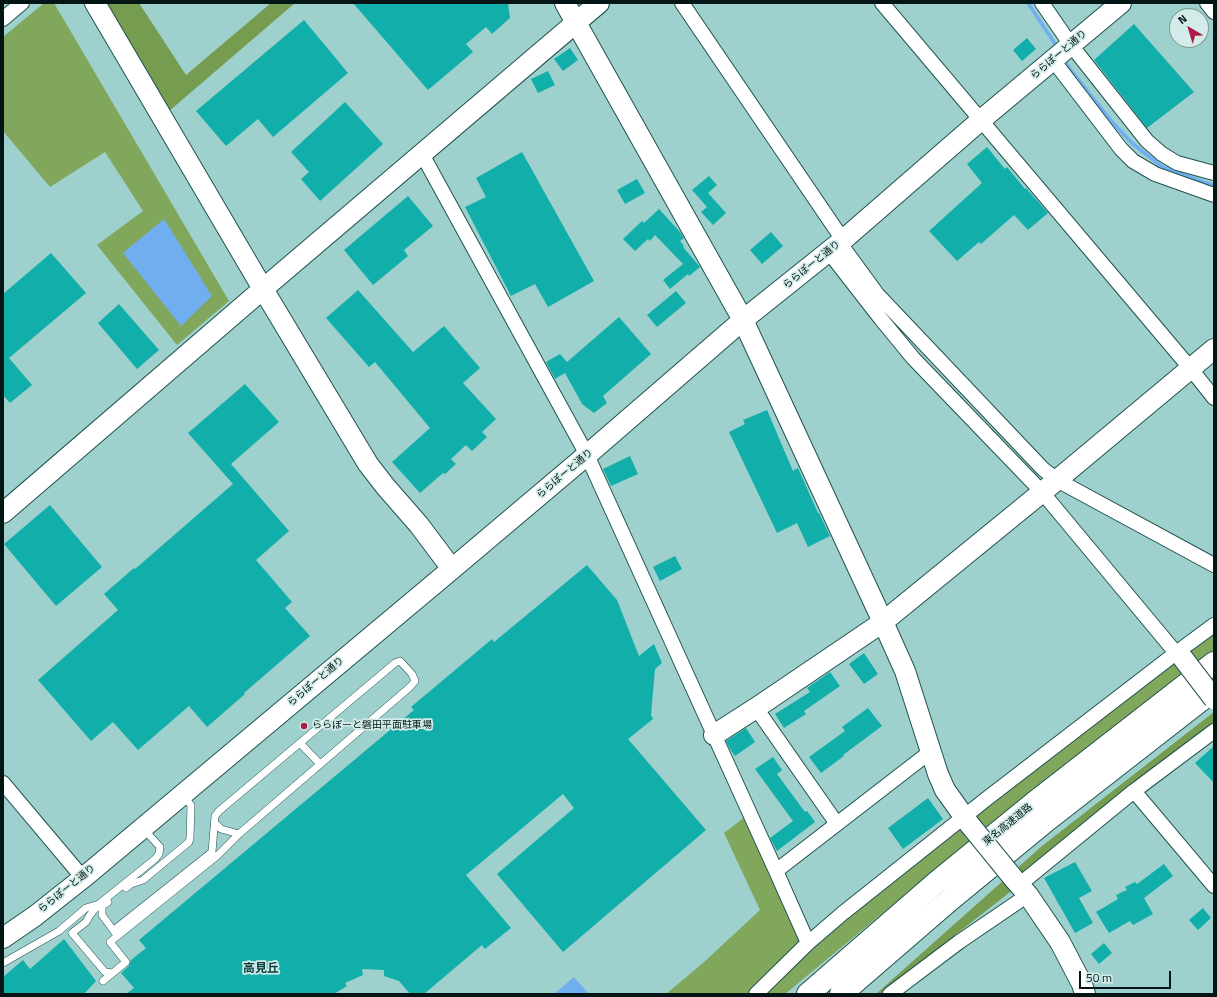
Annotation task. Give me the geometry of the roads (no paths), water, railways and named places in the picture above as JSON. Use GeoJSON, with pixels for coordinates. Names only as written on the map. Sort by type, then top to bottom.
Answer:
{"type":"FeatureCollection","features":[{"type":"Feature","properties":{"kind":"highway","name":"東名高速道路"},"geometry":{"type":"LineString","coordinates":[[808,994],[937,882],[1034,803],[1214,663]]}},
{"type":"Feature","properties":{"kind":"highway","name":"東名高速道路"},"geometry":{"type":"LineString","coordinates":[[841,994],[951,899],[1047,820],[1214,690]]}},
{"type":"Feature","properties":{"kind":"highway"},"geometry":{"type":"LineString","coordinates":[[792,994],[937,882]]}},
{"type":"Feature","properties":{"kind":"highway"},"geometry":{"type":"LineString","coordinates":[[856,994],[893,959],[951,899]]}},
{"type":"Feature","properties":{"kind":"street"},"geometry":{"type":"LineString","coordinates":[[3,19],[22,3]]}},
{"type":"Feature","properties":{"kind":"street"},"geometry":{"type":"LineString","coordinates":[[95,3],[262,290],[368,464],[419,525],[452,569]]}},
{"type":"Feature","properties":{"kind":"street"},"geometry":{"type":"LineString","coordinates":[[565,3],[743,320],[905,671],[930,752],[945,790],[967,821],[1020,886],[1060,942],[1082,984],[1085,994]]}},
{"type":"Feature","properties":{"kind":"street"},"geometry":{"type":"LineString","coordinates":[[3,513],[262,290],[600,3]]}},
{"type":"Feature","properties":{"kind":"street"},"geometry":{"type":"LineString","coordinates":[[682,3],[836,244],[881,320],[913,358],[1050,486],[1214,699]]}},
{"type":"Feature","properties":{"kind":"street"},"geometry":{"type":"LineString","coordinates":[[882,3],[1214,398]]}},
{"type":"Feature","properties":{"kind":"street"},"geometry":{"type":"LineString","coordinates":[[1042,3],[1071,45],[1147,141],[1162,154],[1177,163],[1214,173]]}},
{"type":"Feature","properties":{"kind":"street","name":"ららぽーと通り"},"geometry":{"type":"LineString","coordinates":[[3,938],[35,916],[83,878],[452,569],[743,320],[836,244],[1121,3]]}},
{"type":"Feature","properties":{"kind":"street"},"geometry":{"type":"LineString","coordinates":[[1207,3],[1214,12]]}},
{"type":"Feature","properties":{"kind":"street"},"geometry":{"type":"LineString","coordinates":[[1053,60],[1121,149],[1133,160],[1155,174],[1214,195]]}},
{"type":"Feature","properties":{"kind":"street"},"geometry":{"type":"LineString","coordinates":[[422,154],[587,455],[808,944]]}},
{"type":"Feature","properties":{"kind":"street"},"geometry":{"type":"LineString","coordinates":[[836,244],[878,294],[1043,469],[1050,486],[1214,565]]}},
{"type":"Feature","properties":{"kind":"street"},"geometry":{"type":"LineString","coordinates":[[714,735],[883,622],[1050,486],[1214,349]]}},
{"type":"Feature","properties":{"kind":"street"},"geometry":{"type":"LineString","coordinates":[[756,994],[843,913],[967,821],[1179,655],[1214,625]]}},
{"type":"Feature","properties":{"kind":"street"},"geometry":{"type":"LineString","coordinates":[[756,708],[837,824]]}},
{"type":"Feature","properties":{"kind":"street"},"geometry":{"type":"LineString","coordinates":[[890,994],[952,947],[1020,886],[1134,791],[1214,732]]}},
{"type":"Feature","properties":{"kind":"street"},"geometry":{"type":"LineString","coordinates":[[776,871],[930,752]]}},
{"type":"Feature","properties":{"kind":"street"},"geometry":{"type":"LineString","coordinates":[[3,783],[83,878]]}},
{"type":"Feature","properties":{"kind":"street"},"geometry":{"type":"LineString","coordinates":[[1134,791],[1214,886]]}},
{"type":"Feature","properties":{"kind":"lane"},"geometry":{"type":"LineString","coordinates":[[103,981],[126,962],[110,942],[115,933],[212,852],[215,816],[219,811],[394,663],[400,661],[412,674],[415,681],[410,687],[238,834],[216,856],[115,933]]}},
{"type":"Feature","properties":{"kind":"lane"},"geometry":{"type":"LineString","coordinates":[[300,743],[320,764]]}},
{"type":"Feature","properties":{"kind":"lane"},"geometry":{"type":"LineString","coordinates":[[115,933],[102,916],[102,906],[131,884],[143,880],[189,842],[191,805],[182,794]]}},
{"type":"Feature","properties":{"kind":"lane"},"geometry":{"type":"LineString","coordinates":[[215,823],[220,829],[238,834]]}},
{"type":"Feature","properties":{"kind":"lane"},"geometry":{"type":"LineString","coordinates":[[66,939],[86,922],[99,904],[155,859],[159,854],[160,847],[150,836]]}},
{"type":"Feature","properties":{"kind":"lane"},"geometry":{"type":"LineString","coordinates":[[3,963],[59,931],[86,908],[99,904]]}},
{"type":"Feature","properties":{"kind":"lane"},"geometry":{"type":"LineString","coordinates":[[72,933],[105,972],[112,973]]}},
{"type":"Feature","properties":{"kind":"water"},"geometry":{"type":"Polygon","coordinates":[[[164,219],[212,296],[181,326],[123,253],[164,219]]]}},
{"type":"Feature","properties":{"kind":"water"},"geometry":{"type":"Polygon","coordinates":[[[574,977],[589,994],[554,994],[574,977]]]}},
{"type":"Feature","properties":{"kind":"waterway"},"geometry":{"type":"LineString","coordinates":[[1028,3],[1057,47]]}},
{"type":"Feature","properties":{"kind":"waterway"},"geometry":{"type":"LineString","coordinates":[[1064,59],[1070,69],[1113,123],[1133,144],[1161,166],[1214,186]]}},
{"type":"Feature","properties":{"kind":"place","name":"ららぽーと磐田平面駐車場"},"geometry":{"type":"Point","coordinates":[304,726]}},
{"type":"Feature","properties":{"kind":"district","name":"高見丘"},"geometry":{"type":"Point","coordinates":[261,969]}}]}
